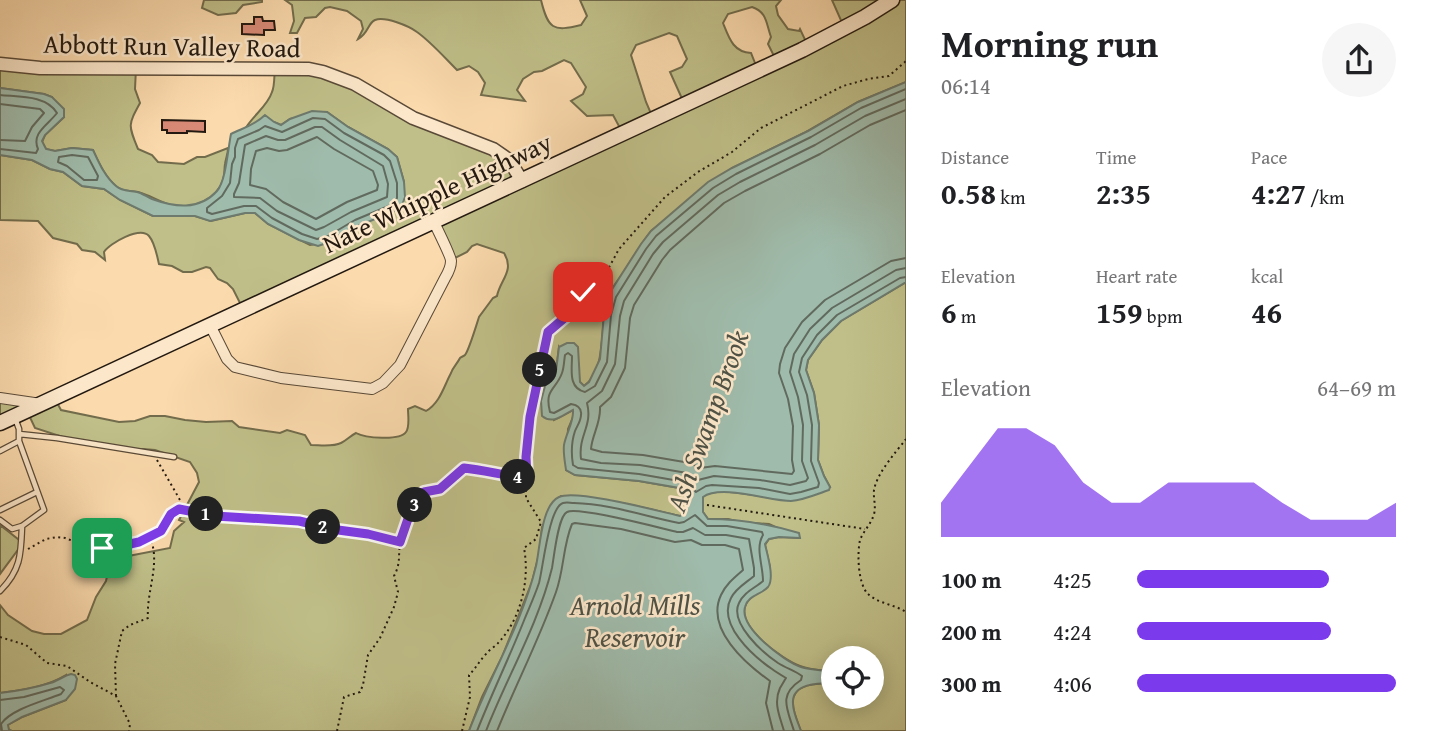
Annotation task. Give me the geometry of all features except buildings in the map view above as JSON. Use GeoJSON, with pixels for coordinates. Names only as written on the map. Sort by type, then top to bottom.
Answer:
{"type":"FeatureCollection","features":[{"type":"Feature","properties":{"kind":"main road","name":"Nate Whipple Highway"},"geometry":{"type":"LineString","coordinates":[[0,423],[802,50],[892,0]]}},
{"type":"Feature","properties":{"kind":"street","name":"Abbott Run Valley Road"},"geometry":{"type":"LineString","coordinates":[[0,64],[40,68],[309,69],[323,72],[355,85],[413,118],[493,149],[509,160],[522,181]]}},
{"type":"Feature","properties":{"kind":"street"},"geometry":{"type":"LineString","coordinates":[[210,325],[222,351],[234,368],[281,378],[372,389],[383,383],[400,365],[451,265],[451,258],[434,222]]}},
{"type":"Feature","properties":{"kind":"street"},"geometry":{"type":"LineString","coordinates":[[0,398],[41,404]]}},
{"type":"Feature","properties":{"kind":"lane"},"geometry":{"type":"LineString","coordinates":[[0,520],[12,529],[22,526],[44,510],[19,441],[15,416]]}},
{"type":"Feature","properties":{"kind":"lane"},"geometry":{"type":"LineString","coordinates":[[19,434],[174,457]]}},
{"type":"Feature","properties":{"kind":"lane"},"geometry":{"type":"LineString","coordinates":[[0,451],[19,441]]}},
{"type":"Feature","properties":{"kind":"lane"},"geometry":{"type":"LineString","coordinates":[[0,510],[37,492]]}},
{"type":"Feature","properties":{"kind":"lane"},"geometry":{"type":"LineString","coordinates":[[0,591],[16,571],[21,553],[22,526]]}},
{"type":"Feature","properties":{"kind":"path"},"geometry":{"type":"LineString","coordinates":[[462,731],[470,697],[469,674],[500,641],[517,616],[527,563],[524,548],[536,539],[541,522],[526,498],[526,457],[530,417],[548,332],[569,314],[583,292],[600,284],[619,249],[665,197],[698,172],[732,152],[761,128],[843,86],[889,76],[906,61]]}},
{"type":"Feature","properties":{"kind":"path"},"geometry":{"type":"LineString","coordinates":[[906,439],[874,489],[875,511],[859,543],[861,583],[868,593],[883,604],[906,612]]}},
{"type":"Feature","properties":{"kind":"path"},"geometry":{"type":"LineString","coordinates":[[153,454],[180,500],[179,509]]}},
{"type":"Feature","properties":{"kind":"path"},"geometry":{"type":"LineString","coordinates":[[337,731],[344,697],[360,692],[368,655],[380,638],[394,607],[398,592],[394,576],[399,567],[400,542],[410,513],[424,492],[440,489],[464,468],[527,478]]}},
{"type":"Feature","properties":{"kind":"path"},"geometry":{"type":"LineString","coordinates":[[707,505],[866,529]]}},
{"type":"Feature","properties":{"kind":"path"},"geometry":{"type":"LineString","coordinates":[[21,553],[46,539],[57,537],[89,547],[102,548],[139,542],[161,531],[171,514],[179,509],[215,516],[299,521],[400,542]]}},
{"type":"Feature","properties":{"kind":"path"},"geometry":{"type":"LineString","coordinates":[[130,731],[131,724],[116,696],[115,664],[122,631],[148,618],[147,605],[154,558],[153,544],[149,536]]}},
{"type":"Feature","properties":{"kind":"path"},"geometry":{"type":"LineString","coordinates":[[0,637],[26,645],[47,663],[67,666],[116,696]]}},
{"type":"Feature","properties":{"kind":"shaded area"},"geometry":{"type":"Polygon","coordinates":[[[204,0],[262,2],[243,5],[236,13],[218,15],[202,8],[204,0]]]}},
{"type":"Feature","properties":{"kind":"shaded area"},"geometry":{"type":"Polygon","coordinates":[[[285,0],[541,0],[549,22],[558,28],[564,28],[581,25],[587,16],[580,0],[781,0],[776,6],[778,15],[788,29],[800,29],[808,46],[844,27],[832,0],[906,0],[906,82],[858,102],[804,133],[732,168],[651,231],[609,295],[597,368],[584,386],[559,347],[556,371],[545,386],[554,420],[573,410],[574,415],[568,429],[566,470],[575,475],[639,481],[685,489],[686,512],[680,516],[606,500],[561,496],[542,527],[532,582],[469,731],[9,730],[7,725],[22,717],[66,700],[66,675],[42,685],[0,693],[0,605],[8,615],[32,631],[44,634],[61,634],[87,620],[106,581],[113,559],[170,548],[174,531],[184,522],[179,520],[199,482],[190,462],[155,450],[131,451],[78,442],[35,428],[27,411],[0,421],[0,396],[33,401],[54,397],[61,410],[119,422],[150,416],[206,422],[232,421],[239,427],[280,433],[287,430],[305,435],[311,445],[338,444],[356,433],[374,437],[397,437],[407,430],[408,409],[415,406],[426,411],[438,399],[453,369],[467,352],[479,317],[497,296],[508,265],[504,253],[477,244],[453,259],[430,221],[242,307],[233,289],[218,279],[210,268],[183,272],[172,266],[159,264],[153,242],[145,233],[132,234],[112,244],[104,252],[105,260],[95,252],[82,250],[77,244],[53,238],[38,221],[0,220],[0,155],[32,160],[63,172],[82,186],[104,189],[153,216],[195,216],[211,221],[255,213],[268,224],[310,245],[330,242],[404,196],[404,182],[397,157],[327,112],[290,119],[281,125],[274,122],[247,126],[270,97],[275,68],[321,70],[394,108],[492,147],[519,178],[620,128],[613,115],[587,116],[571,101],[583,94],[586,87],[571,63],[564,60],[523,79],[517,90],[525,101],[481,95],[485,83],[478,72],[469,66],[457,70],[427,40],[408,27],[391,20],[379,19],[358,39],[363,29],[361,21],[347,11],[330,7],[316,17],[305,18],[297,33],[290,33],[294,21],[292,5],[285,0]],[[752,7],[728,14],[723,23],[736,47],[751,53],[757,68],[776,60],[768,44],[771,37],[765,19],[761,12],[752,7]],[[669,33],[636,45],[631,55],[652,116],[684,103],[670,72],[682,67],[687,59],[677,36],[669,33]]]}},
{"type":"Feature","properties":{"kind":"shaded area"},"geometry":{"type":"Polygon","coordinates":[[[0,63],[136,68],[135,89],[140,103],[131,125],[138,149],[152,155],[158,162],[184,164],[197,157],[205,157],[228,148],[224,178],[220,187],[210,198],[196,205],[174,206],[142,193],[117,187],[100,165],[93,150],[46,149],[42,142],[45,135],[64,117],[52,97],[0,88],[0,63]]]}},
{"type":"Feature","properties":{"kind":"shaded area"},"geometry":{"type":"Polygon","coordinates":[[[906,282],[906,731],[801,731],[793,707],[794,697],[796,692],[807,686],[821,683],[821,709],[884,709],[884,646],[821,646],[821,670],[792,663],[773,650],[747,622],[744,613],[746,604],[755,594],[767,587],[770,567],[765,545],[769,539],[800,538],[769,524],[708,519],[703,512],[703,496],[711,493],[732,492],[792,500],[830,487],[818,460],[819,425],[814,393],[806,370],[808,360],[822,340],[841,321],[906,282]]]}},
{"type":"Feature","properties":{"kind":"shaded area"},"geometry":{"type":"Polygon","coordinates":[[[0,525],[23,543],[0,574],[0,525]]]}},
{"type":"Feature","properties":{"kind":"water","name":"Arnold Mills Reservoir"},"geometry":{"type":"Polygon","coordinates":[[[906,82],[906,282],[841,321],[822,340],[808,360],[806,370],[814,393],[819,425],[818,460],[829,490],[791,501],[721,492],[703,497],[703,512],[708,519],[754,523],[799,533],[800,538],[779,537],[769,539],[765,544],[770,566],[770,583],[765,590],[749,600],[745,615],[764,643],[784,658],[801,667],[821,670],[821,683],[801,688],[794,697],[794,710],[801,731],[469,731],[523,609],[536,566],[542,528],[553,502],[568,495],[582,496],[680,516],[686,512],[685,489],[639,481],[575,475],[566,470],[564,445],[573,410],[558,418],[546,419],[542,416],[541,401],[545,386],[556,371],[559,347],[574,343],[578,347],[580,382],[584,386],[589,382],[600,359],[604,314],[609,294],[651,231],[708,182],[858,102],[906,82]]]}},
{"type":"Feature","properties":{"kind":"water"},"geometry":{"type":"Polygon","coordinates":[[[0,88],[44,94],[52,97],[64,109],[64,117],[42,141],[46,149],[93,150],[105,174],[116,186],[160,202],[186,206],[202,202],[217,191],[225,172],[231,134],[265,115],[281,125],[312,111],[327,112],[397,157],[405,197],[402,205],[395,211],[318,246],[299,240],[268,224],[255,213],[210,221],[195,216],[153,216],[104,189],[82,186],[63,172],[32,160],[0,155],[0,88]]]}},
{"type":"Feature","properties":{"kind":"water"},"geometry":{"type":"Polygon","coordinates":[[[71,674],[77,679],[75,689],[66,700],[8,725],[12,731],[0,731],[0,693],[44,685],[71,674]]]}},
{"type":"Feature","properties":{"kind":"route"},"geometry":{"type":"LineString","coordinates":[[102,548],[139,542],[161,531],[171,514],[179,509],[239,519],[299,521],[400,542],[410,513],[424,492],[440,489],[464,468],[527,478],[530,417],[548,332],[569,314],[583,292]]}},
{"type":"Feature","properties":{"kind":"water label","name":"Ash Swamp Brook"},"geometry":{"type":"Point","coordinates":[707,421]}}]}
